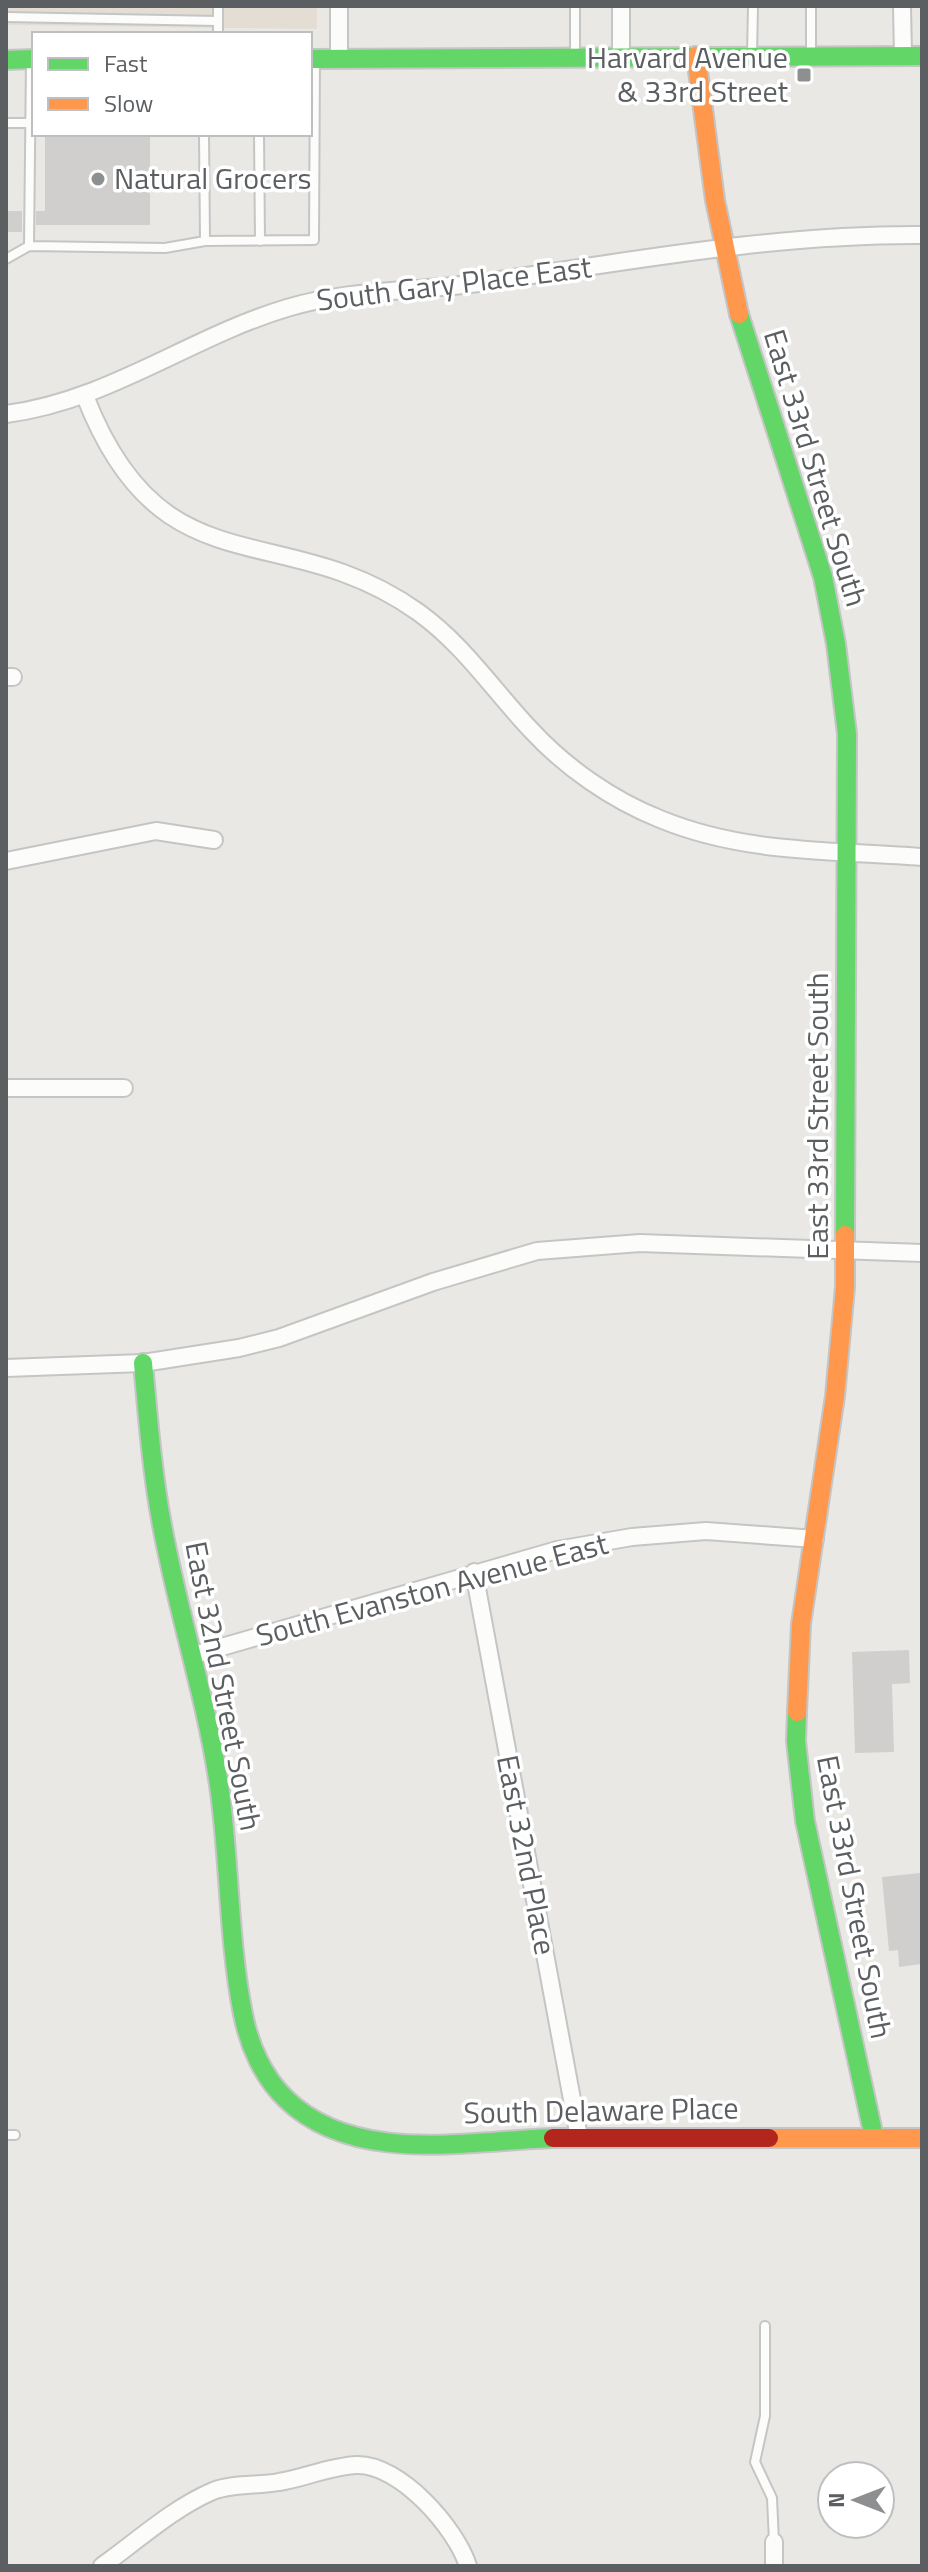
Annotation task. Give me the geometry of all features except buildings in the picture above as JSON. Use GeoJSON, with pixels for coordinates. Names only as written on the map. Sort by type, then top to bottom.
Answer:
{"type":"FeatureCollection","features":[{"type":"Feature","properties":{"kind":"street"},"geometry":{"type":"LineString","coordinates":[[339,6],[339,58]]}},
{"type":"Feature","properties":{"kind":"street"},"geometry":{"type":"LineString","coordinates":[[621,6],[621,57]]}},
{"type":"Feature","properties":{"kind":"street"},"geometry":{"type":"LineString","coordinates":[[902,6],[903,56]]}},
{"type":"Feature","properties":{"kind":"street","name":"East 33rd Street South"},"geometry":{"type":"LineString","coordinates":[[696,56],[708,175],[722,246],[747,343],[817,552],[842,674],[847,734],[846,1248],[835,1396],[801,1624],[796,1686],[799,1776],[805,1821],[874,2137]]}},
{"type":"Feature","properties":{"kind":"street"},"geometry":{"type":"LineString","coordinates":[[312,58],[922,56]]}},
{"type":"Feature","properties":{"kind":"street"},"geometry":{"type":"LineString","coordinates":[[6,60],[32,59]]}},
{"type":"Feature","properties":{"kind":"street","name":"South Gary Place East"},"geometry":{"type":"LineString","coordinates":[[6,414],[36,410],[85,396],[239,324],[333,296],[469,284],[722,246],[922,235]]}},
{"type":"Feature","properties":{"kind":"street"},"geometry":{"type":"LineString","coordinates":[[85,396],[100,434],[121,470],[149,502],[172,519],[236,546],[342,573],[416,611],[472,659],[531,731],[563,761],[626,804],[694,833],[767,849],[922,857]]}},
{"type":"Feature","properties":{"kind":"street"},"geometry":{"type":"LineString","coordinates":[[6,861],[156,831],[214,840]]}},
{"type":"Feature","properties":{"kind":"street"},"geometry":{"type":"LineString","coordinates":[[6,1088],[124,1088]]}},
{"type":"Feature","properties":{"kind":"street"},"geometry":{"type":"LineString","coordinates":[[6,1368],[143,1363],[195,1357],[279,1338],[433,1282],[537,1251],[640,1243],[922,1253]]}},
{"type":"Feature","properties":{"kind":"street","name":"East 32nd Street South"},"geometry":{"type":"LineString","coordinates":[[143,1363],[152,1465],[162,1528],[194,1655],[219,1785],[248,2035],[255,2056],[276,2089],[303,2113],[330,2130]]}},
{"type":"Feature","properties":{"kind":"street","name":"South Evanston Avenue East"},"geometry":{"type":"LineString","coordinates":[[194,1655],[557,1550],[632,1537],[706,1531],[815,1539]]}},
{"type":"Feature","properties":{"kind":"street","name":"East 32nd Place"},"geometry":{"type":"LineString","coordinates":[[474,1572],[579,2137]]}},
{"type":"Feature","properties":{"kind":"street","name":"South Delaware Place"},"geometry":{"type":"LineString","coordinates":[[330,2130],[364,2141],[399,2144],[579,2137],[874,2137]]}},
{"type":"Feature","properties":{"kind":"street"},"geometry":{"type":"LineString","coordinates":[[874,2137],[922,2138]]}},
{"type":"Feature","properties":{"kind":"street"},"geometry":{"type":"LineString","coordinates":[[102,2566],[191,2503],[214,2491],[282,2482],[359,2465],[395,2475],[408,2487],[454,2537],[468,2566]]}},
{"type":"Feature","properties":{"kind":"street"},"geometry":{"type":"LineString","coordinates":[[774,2542],[774,2566]]}},
{"type":"Feature","properties":{"kind":"lane"},"geometry":{"type":"LineString","coordinates":[[218,6],[218,32]]}},
{"type":"Feature","properties":{"kind":"lane"},"geometry":{"type":"LineString","coordinates":[[575,6],[575,57]]}},
{"type":"Feature","properties":{"kind":"lane"},"geometry":{"type":"LineString","coordinates":[[752,56],[753,6]]}},
{"type":"Feature","properties":{"kind":"lane"},"geometry":{"type":"LineString","coordinates":[[811,6],[811,56]]}},
{"type":"Feature","properties":{"kind":"lane"},"geometry":{"type":"LineString","coordinates":[[6,17],[218,21]]}},
{"type":"Feature","properties":{"kind":"lane"},"geometry":{"type":"LineString","coordinates":[[6,259],[29,246],[165,248],[205,241],[314,240],[312,58]]}},
{"type":"Feature","properties":{"kind":"lane"},"geometry":{"type":"LineString","coordinates":[[29,246],[32,59]]}},
{"type":"Feature","properties":{"kind":"lane"},"geometry":{"type":"LineString","coordinates":[[6,123],[29,123]]}},
{"type":"Feature","properties":{"kind":"lane"},"geometry":{"type":"LineString","coordinates":[[204,136],[205,241]]}},
{"type":"Feature","properties":{"kind":"lane"},"geometry":{"type":"LineString","coordinates":[[259,136],[260,241]]}},
{"type":"Feature","properties":{"kind":"lane"},"geometry":{"type":"LineString","coordinates":[[765,2326],[765,2416],[755,2462],[772,2498],[774,2542]]}},
{"type":"Feature","properties":{"kind":"shaded area"},"geometry":{"type":"Polygon","coordinates":[[[6,6],[317,6],[317,29],[6,25],[6,6]]]}},
{"type":"Feature","properties":{"kind":"traffic: fast"},"geometry":{"type":"LineString","coordinates":[[312,59],[922,56]]}},
{"type":"Feature","properties":{"kind":"traffic: fast"},"geometry":{"type":"LineString","coordinates":[[6,60],[32,59]]}},
{"type":"Feature","properties":{"kind":"traffic: fast"},"geometry":{"type":"LineString","coordinates":[[739,314],[823,577],[836,644],[847,734],[845,1235]]}},
{"type":"Feature","properties":{"kind":"traffic: fast"},"geometry":{"type":"LineString","coordinates":[[143,1363],[159,1505],[219,1785],[238,1986],[246,2026],[258,2060],[270,2081],[286,2099],[313,2120],[344,2133],[378,2141],[413,2144],[553,2138]]}},
{"type":"Feature","properties":{"kind":"traffic: fast"},"geometry":{"type":"LineString","coordinates":[[797,1712],[796,1741],[805,1821],[874,2137]]}},
{"type":"Feature","properties":{"kind":"traffic: slow"},"geometry":{"type":"LineString","coordinates":[[696,56],[715,200],[739,314]]}},
{"type":"Feature","properties":{"kind":"traffic: slow"},"geometry":{"type":"LineString","coordinates":[[797,1712],[801,1624],[835,1396],[845,1287],[845,1235]]}},
{"type":"Feature","properties":{"kind":"traffic: slow"},"geometry":{"type":"LineString","coordinates":[[769,2138],[922,2138]]}},
{"type":"Feature","properties":{"kind":"traffic: jam"},"geometry":{"type":"LineString","coordinates":[[553,2138],[769,2138]]}},
{"type":"Feature","properties":{"kind":"place","name":"Harvard Avenue & 33rd Street"},"geometry":{"type":"Point","coordinates":[804,75]}},
{"type":"Feature","properties":{"kind":"place","name":"Natural Grocers"},"geometry":{"type":"Point","coordinates":[98,179]}}]}
